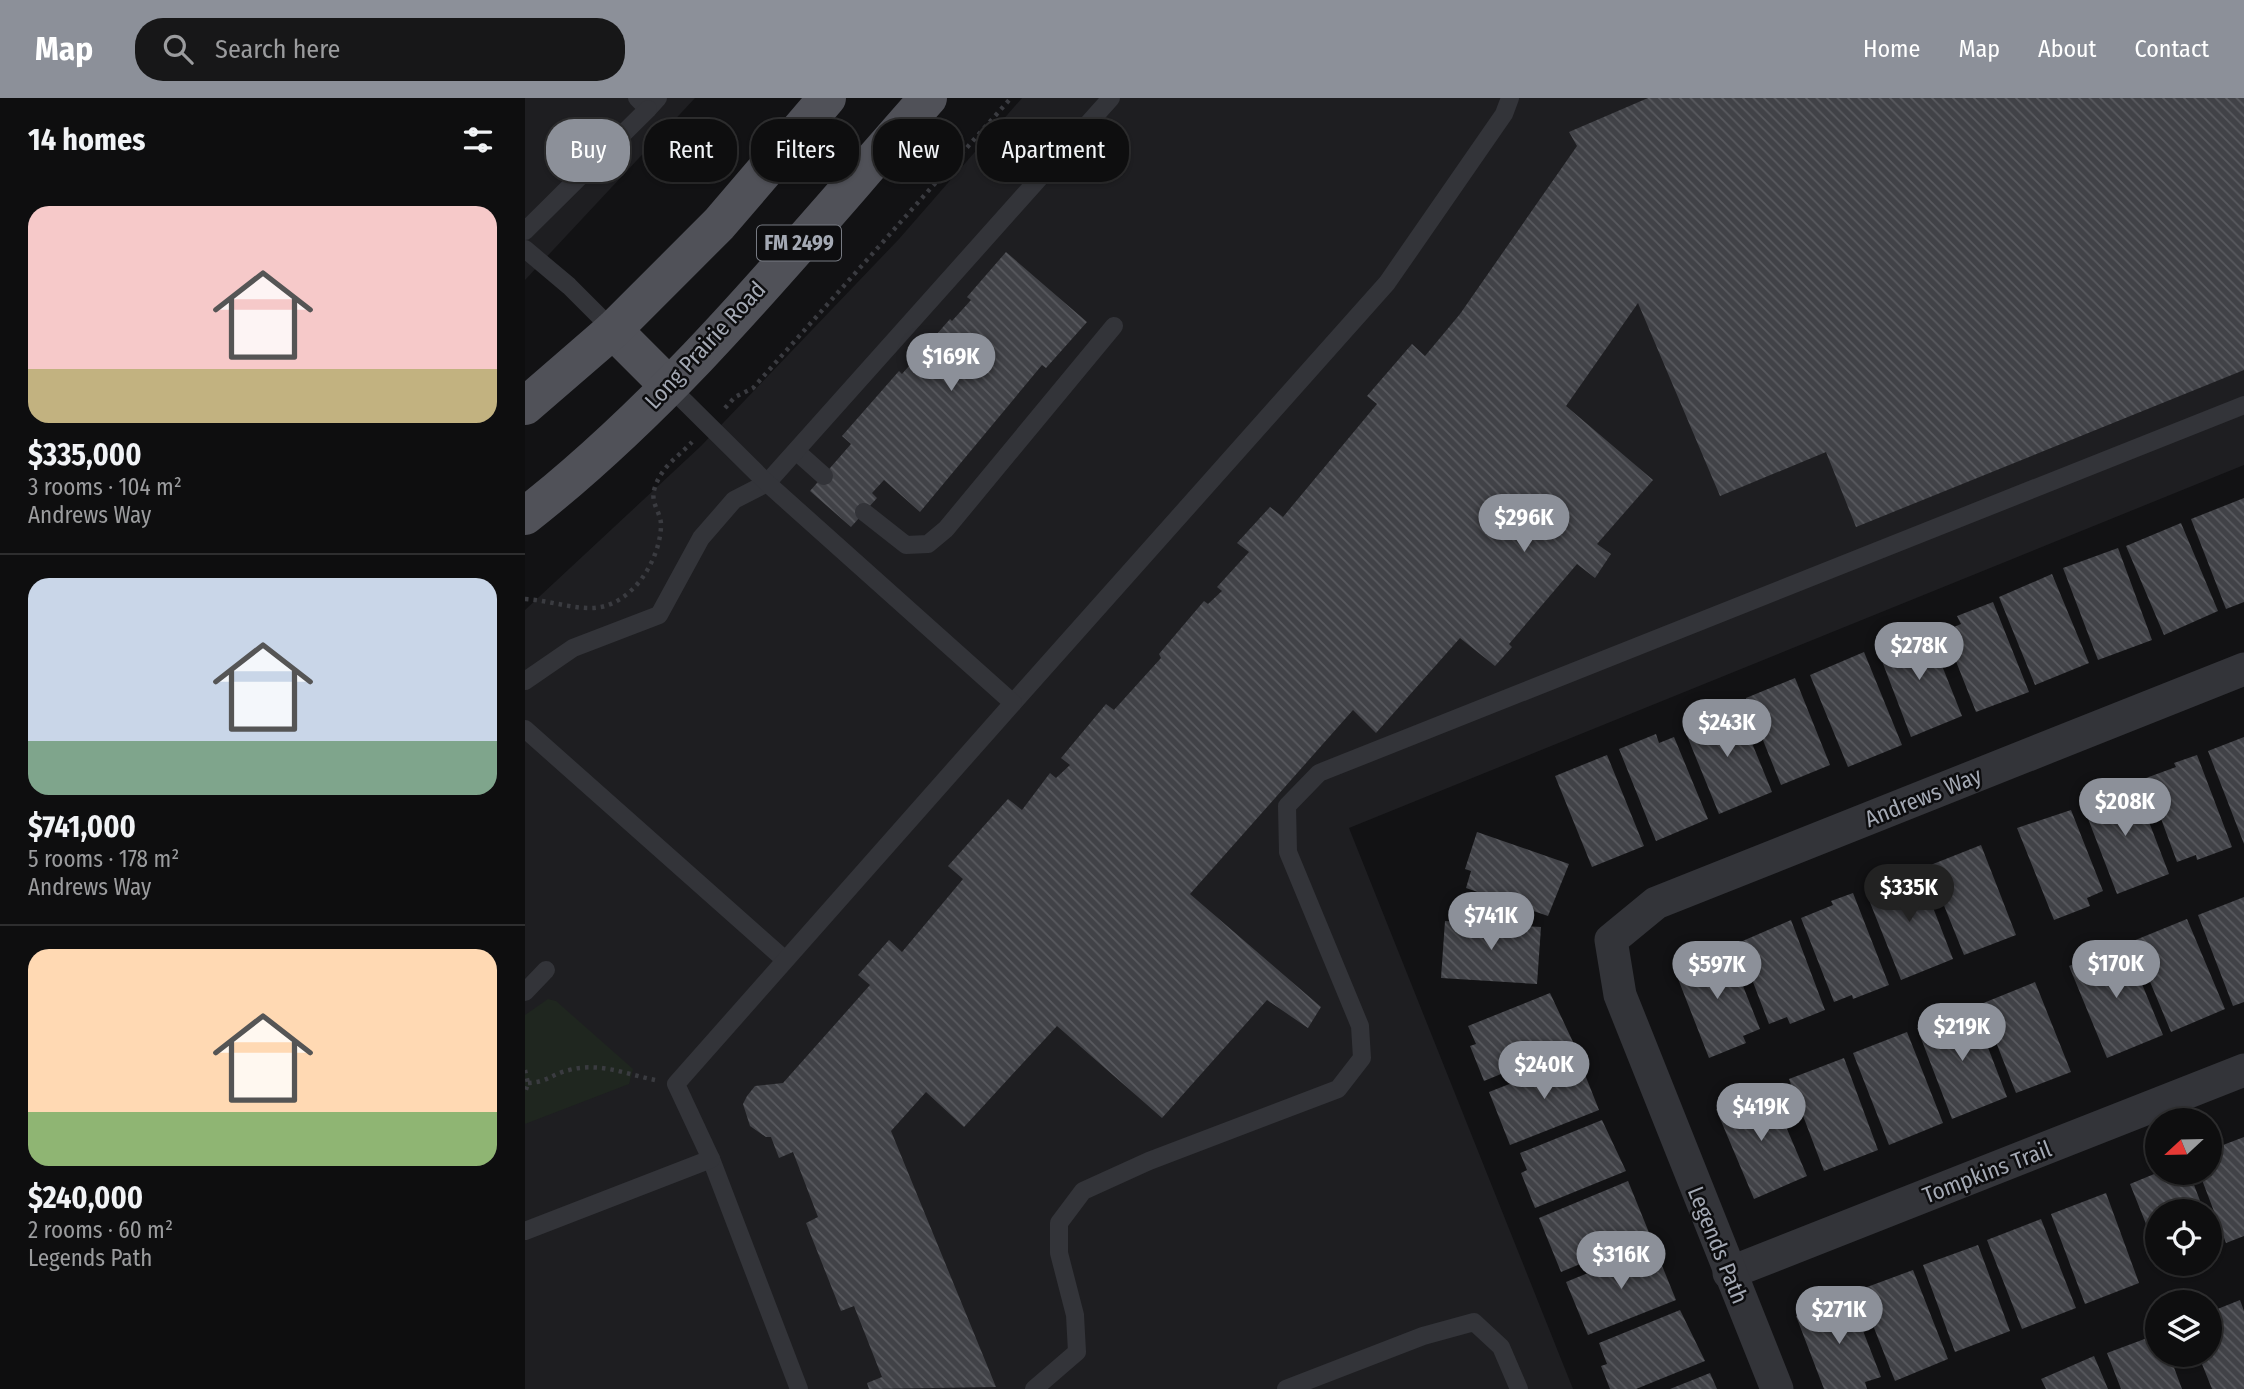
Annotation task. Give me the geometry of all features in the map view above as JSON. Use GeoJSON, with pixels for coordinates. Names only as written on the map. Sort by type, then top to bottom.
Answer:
{"type":"FeatureCollection","features":[{"type":"Feature","properties":{"kind":"main road","name":"FM 2499"},"geometry":{"type":"LineString","coordinates":[[525,406],[613,330],[719,224],[827,98]]}},
{"type":"Feature","properties":{"kind":"main road","name":"Long Prairie Road"},"geometry":{"type":"LineString","coordinates":[[525,516],[581,472],[669,385],[928,98]]}},
{"type":"Feature","properties":{"kind":"main road"},"geometry":{"type":"LineString","coordinates":[[613,330],[669,385]]}},
{"type":"Feature","properties":{"kind":"street","name":"Andrews Way"},"geometry":{"type":"LineString","coordinates":[[1611,940],[1656,903],[2244,669]]}},
{"type":"Feature","properties":{"kind":"street","name":"Legends Path"},"geometry":{"type":"LineString","coordinates":[[1611,940],[1620,995],[1777,1389]]}},
{"type":"Feature","properties":{"kind":"street","name":"Tompkins Trail"},"geometry":{"type":"LineString","coordinates":[[1729,1273],[2244,1070]]}},
{"type":"Feature","properties":{"kind":"lane"},"geometry":{"type":"LineString","coordinates":[[525,681],[573,648],[659,615],[701,538],[734,500],[767,483],[1111,98]]}},
{"type":"Feature","properties":{"kind":"lane"},"geometry":{"type":"LineString","coordinates":[[799,1389],[711,1159],[676,1084],[1387,284],[1504,114],[1510,98]]}},
{"type":"Feature","properties":{"kind":"lane"},"geometry":{"type":"LineString","coordinates":[[525,232],[648,102]]}},
{"type":"Feature","properties":{"kind":"lane"},"geometry":{"type":"LineString","coordinates":[[525,249],[569,286],[613,330]]}},
{"type":"Feature","properties":{"kind":"lane"},"geometry":{"type":"LineString","coordinates":[[864,512],[906,545],[928,544],[946,529],[1114,326]]}},
{"type":"Feature","properties":{"kind":"lane"},"geometry":{"type":"LineString","coordinates":[[669,385],[767,483],[1013,703]]}},
{"type":"Feature","properties":{"kind":"lane"},"geometry":{"type":"LineString","coordinates":[[1034,1389],[1077,1352],[1075,1315],[1059,1253],[1059,1223],[1083,1191],[1149,1161],[1338,1089],[1362,1058],[1360,1026],[1288,852],[1287,806],[1319,773],[2244,405]]}},
{"type":"Feature","properties":{"kind":"lane"},"geometry":{"type":"LineString","coordinates":[[796,451],[824,476]]}},
{"type":"Feature","properties":{"kind":"lane"},"geometry":{"type":"LineString","coordinates":[[525,729],[785,960]]}},
{"type":"Feature","properties":{"kind":"lane"},"geometry":{"type":"LineString","coordinates":[[525,992],[546,970]]}},
{"type":"Feature","properties":{"kind":"lane"},"geometry":{"type":"LineString","coordinates":[[525,1231],[711,1159]]}},
{"type":"Feature","properties":{"kind":"lane"},"geometry":{"type":"LineString","coordinates":[[1286,1389],[1423,1336],[1474,1322],[1501,1348],[1519,1389]]}},
{"type":"Feature","properties":{"kind":"path"},"geometry":{"type":"LineString","coordinates":[[813,320],[1010,98]]}},
{"type":"Feature","properties":{"kind":"path"},"geometry":{"type":"LineString","coordinates":[[525,598],[597,608],[630,593],[652,565]]}},
{"type":"Feature","properties":{"kind":"path"},"geometry":{"type":"LineString","coordinates":[[528,1083],[544,1082],[566,1070],[593,1066],[676,1084]]}},
{"type":"Feature","properties":{"kind":"path"},"geometry":{"type":"LineString","coordinates":[[525,1070],[528,1083],[525,1093]]}},
{"type":"Feature","properties":{"kind":"shaded area"},"geometry":{"type":"Polygon","coordinates":[[[525,98],[695,98],[675,119],[644,119],[644,153],[630,168],[630,119],[546,119],[546,182],[617,182],[525,280],[525,98]]]}},
{"type":"Feature","properties":{"kind":"shaded area"},"geometry":{"type":"Polygon","coordinates":[[[1022,98],[2244,98],[2244,465],[1349,828],[1573,1389],[525,1389],[525,610],[701,446],[899,239],[949,182],[963,182],[963,166],[977,150],[977,182],[1129,182],[1129,119],[1004,119],[1022,98]]]}},
{"type":"Feature","properties":{"kind":"shaded area"},"geometry":{"type":"Polygon","coordinates":[[[548,999],[556,1001],[633,1069],[629,1084],[525,1124],[525,1015],[548,999]]]}},
{"type":"Feature","properties":{"kind":"building"},"geometry":{"type":"Polygon","coordinates":[[[1648,98],[2244,98],[2244,370],[1856,527],[1826,452],[1720,496],[1638,303],[1566,406],[1653,480],[1597,544],[1611,554],[1595,578],[1577,564],[1509,644],[1512,647],[1495,666],[1460,638],[1376,733],[1353,710],[1190,894],[1321,1007],[1308,1028],[1267,1000],[1162,1118],[1057,1026],[964,1127],[926,1092],[891,1131],[996,1387],[869,1389],[867,1383],[882,1377],[854,1306],[841,1311],[806,1223],[818,1217],[793,1152],[779,1158],[771,1137],[766,1137],[750,1126],[743,1104],[747,1096],[755,1086],[783,1083],[870,985],[858,975],[889,940],[902,952],[963,879],[948,866],[1008,799],[1022,810],[1050,773],[1056,778],[1070,765],[1061,758],[1106,704],[1114,710],[1161,658],[1159,654],[1204,601],[1208,604],[1222,591],[1217,587],[1249,552],[1237,543],[1270,507],[1283,517],[1377,404],[1367,396],[1412,344],[1425,356],[1460,314],[1577,146],[1569,132],[1648,98]]]}},
{"type":"Feature","properties":{"kind":"building"},"geometry":{"type":"Polygon","coordinates":[[[1006,252],[1087,322],[1046,368],[1042,365],[920,512],[884,480],[872,493],[877,498],[851,527],[810,491],[851,444],[842,436],[899,371],[902,374],[950,319],[952,321],[971,300],[967,297],[1006,252]]]}},
{"type":"Feature","properties":{"kind":"building"},"geometry":{"type":"Polygon","coordinates":[[[2244,498],[2244,602],[2226,609],[2191,519],[2244,498]]]}},
{"type":"Feature","properties":{"kind":"building"},"geometry":{"type":"Polygon","coordinates":[[[2181,523],[2218,611],[2164,635],[2126,546],[2181,523]]]}},
{"type":"Feature","properties":{"kind":"building"},"geometry":{"type":"Polygon","coordinates":[[[2118,548],[2152,640],[2098,660],[2063,568],[2118,548]]]}},
{"type":"Feature","properties":{"kind":"building"},"geometry":{"type":"Polygon","coordinates":[[[2052,574],[2089,663],[2035,685],[1999,597],[2052,574]]]}},
{"type":"Feature","properties":{"kind":"building"},"geometry":{"type":"Polygon","coordinates":[[[1993,602],[2029,692],[1976,712],[1944,631],[1961,624],[1957,616],[1993,602]]]}},
{"type":"Feature","properties":{"kind":"building"},"geometry":{"type":"Polygon","coordinates":[[[1927,628],[1962,716],[1911,737],[1877,648],[1927,628]]]}},
{"type":"Feature","properties":{"kind":"building"},"geometry":{"type":"Polygon","coordinates":[[[1864,652],[1902,745],[1848,767],[1810,675],[1864,652]]]}},
{"type":"Feature","properties":{"kind":"building"},"geometry":{"type":"Polygon","coordinates":[[[1795,678],[1830,765],[1781,785],[1746,698],[1795,678]]]}},
{"type":"Feature","properties":{"kind":"building"},"geometry":{"type":"Polygon","coordinates":[[[1736,704],[1772,792],[1719,814],[1683,726],[1736,704]]]}},
{"type":"Feature","properties":{"kind":"building"},"geometry":{"type":"Polygon","coordinates":[[[1656,734],[1659,743],[1674,737],[1708,819],[1656,841],[1619,749],[1656,734]]]}},
{"type":"Feature","properties":{"kind":"building"},"geometry":{"type":"Polygon","coordinates":[[[2244,737],[2244,844],[2208,751],[2244,737]]]}},
{"type":"Feature","properties":{"kind":"building"},"geometry":{"type":"Polygon","coordinates":[[[1607,755],[1644,846],[1592,867],[1555,776],[1607,755]]]}},
{"type":"Feature","properties":{"kind":"building"},"geometry":{"type":"Polygon","coordinates":[[[2197,755],[2232,847],[2197,860],[2196,855],[2177,862],[2146,778],[2176,767],[2174,763],[2197,755]]]}},
{"type":"Feature","properties":{"kind":"building"},"geometry":{"type":"Polygon","coordinates":[[[2134,783],[2169,874],[2117,894],[2082,803],[2134,783]]]}},
{"type":"Feature","properties":{"kind":"building"},"geometry":{"type":"Polygon","coordinates":[[[2071,810],[2103,891],[2087,898],[2090,906],[2054,920],[2017,828],[2071,810]]]}},
{"type":"Feature","properties":{"kind":"building"},"geometry":{"type":"Polygon","coordinates":[[[1477,832],[1569,864],[1548,916],[1466,888],[1471,871],[1465,869],[1477,832]]]}},
{"type":"Feature","properties":{"kind":"building"},"geometry":{"type":"Polygon","coordinates":[[[1981,845],[2016,935],[1964,955],[1928,866],[1981,845]]]}},
{"type":"Feature","properties":{"kind":"building"},"geometry":{"type":"Polygon","coordinates":[[[1918,869],[1953,959],[1901,980],[1865,890],[1918,869]]]}},
{"type":"Feature","properties":{"kind":"building"},"geometry":{"type":"Polygon","coordinates":[[[1853,893],[1889,985],[1853,999],[1852,995],[1834,1002],[1801,918],[1833,905],[1831,901],[1853,893]]]}},
{"type":"Feature","properties":{"kind":"building"},"geometry":{"type":"Polygon","coordinates":[[[2244,897],[2244,1002],[2233,1006],[2198,915],[2244,897]]]}},
{"type":"Feature","properties":{"kind":"building"},"geometry":{"type":"Polygon","coordinates":[[[2187,919],[2225,1009],[2171,1032],[2133,941],[2187,919]]]}},
{"type":"Feature","properties":{"kind":"building"},"geometry":{"type":"Polygon","coordinates":[[[1791,920],[1825,1010],[1790,1024],[1787,1017],[1769,1024],[1738,943],[1791,920]]]}},
{"type":"Feature","properties":{"kind":"building"},"geometry":{"type":"Polygon","coordinates":[[[1445,921],[1541,927],[1537,984],[1441,978],[1445,921]]]}},
{"type":"Feature","properties":{"kind":"building"},"geometry":{"type":"Polygon","coordinates":[[[2125,943],[2163,1035],[2107,1058],[2069,966],[2125,943]]]}},
{"type":"Feature","properties":{"kind":"building"},"geometry":{"type":"Polygon","coordinates":[[[1728,948],[1760,1029],[1743,1036],[1746,1043],[1709,1058],[1673,966],[1728,948]]]}},
{"type":"Feature","properties":{"kind":"building"},"geometry":{"type":"Polygon","coordinates":[[[2035,982],[2071,1072],[2016,1093],[1981,1004],[2035,982]]]}},
{"type":"Feature","properties":{"kind":"building"},"geometry":{"type":"Polygon","coordinates":[[[1550,993],[1574,1044],[1484,1081],[1470,1046],[1476,1044],[1468,1026],[1550,993]]]}},
{"type":"Feature","properties":{"kind":"building"},"geometry":{"type":"Polygon","coordinates":[[[1972,1006],[2007,1097],[1952,1119],[1917,1028],[1972,1006]]]}},
{"type":"Feature","properties":{"kind":"building"},"geometry":{"type":"Polygon","coordinates":[[[1907,1032],[1943,1123],[1889,1145],[1853,1053],[1907,1032]]]}},
{"type":"Feature","properties":{"kind":"building"},"geometry":{"type":"Polygon","coordinates":[[[1578,1057],[1599,1110],[1510,1145],[1489,1092],[1578,1057]]]}},
{"type":"Feature","properties":{"kind":"building"},"geometry":{"type":"Polygon","coordinates":[[[1844,1058],[1878,1150],[1824,1171],[1789,1079],[1844,1058]]]}},
{"type":"Feature","properties":{"kind":"building"},"geometry":{"type":"Polygon","coordinates":[[[1769,1087],[1807,1176],[1754,1199],[1716,1109],[1769,1087]]]}},
{"type":"Feature","properties":{"kind":"building"},"geometry":{"type":"Polygon","coordinates":[[[1602,1120],[1626,1171],[1535,1208],[1521,1173],[1527,1170],[1520,1153],[1602,1120]]]}},
{"type":"Feature","properties":{"kind":"building"},"geometry":{"type":"Polygon","coordinates":[[[2244,1137],[2244,1236],[2226,1243],[2222,1232],[2222,1199],[2209,1199],[2204,1185],[2223,1185],[2223,1145],[2244,1137]]]}},
{"type":"Feature","properties":{"kind":"building"},"geometry":{"type":"Polygon","coordinates":[[[2145,1178],[2145,1185],[2194,1185],[2199,1199],[2145,1199],[2145,1222],[2130,1184],[2145,1178]]]}},
{"type":"Feature","properties":{"kind":"building"},"geometry":{"type":"Polygon","coordinates":[[[1628,1181],[1650,1235],[1561,1272],[1539,1218],[1628,1181]]]}},
{"type":"Feature","properties":{"kind":"building"},"geometry":{"type":"Polygon","coordinates":[[[2106,1193],[2139,1283],[2085,1304],[2051,1214],[2106,1193]]]}},
{"type":"Feature","properties":{"kind":"building"},"geometry":{"type":"Polygon","coordinates":[[[2041,1219],[2076,1308],[2022,1329],[1987,1240],[2041,1219]]]}},
{"type":"Feature","properties":{"kind":"building"},"geometry":{"type":"Polygon","coordinates":[[[1978,1245],[2010,1331],[1955,1352],[1923,1265],[1978,1245]]]}},
{"type":"Feature","properties":{"kind":"building"},"geometry":{"type":"Polygon","coordinates":[[[1654,1246],[1676,1300],[1588,1335],[1566,1282],[1654,1246]]]}},
{"type":"Feature","properties":{"kind":"building"},"geometry":{"type":"Polygon","coordinates":[[[1913,1270],[1948,1359],[1895,1381],[1859,1290],[1913,1270]]]}},
{"type":"Feature","properties":{"kind":"building"},"geometry":{"type":"Polygon","coordinates":[[[1849,1295],[1881,1377],[1865,1382],[1867,1389],[1824,1389],[1796,1316],[1849,1295]]]}},
{"type":"Feature","properties":{"kind":"building"},"geometry":{"type":"Polygon","coordinates":[[[2240,1300],[2244,1311],[2244,1389],[2212,1389],[2203,1367],[2222,1367],[2222,1307],[2240,1300]]]}},
{"type":"Feature","properties":{"kind":"building"},"geometry":{"type":"Polygon","coordinates":[[[1680,1310],[1705,1361],[1636,1389],[1610,1389],[1601,1366],[1607,1364],[1599,1343],[1680,1310]]]}},
{"type":"Feature","properties":{"kind":"building"},"geometry":{"type":"Polygon","coordinates":[[[2145,1339],[2145,1367],[2174,1367],[2182,1389],[2121,1389],[2107,1353],[2145,1339]]]}},
{"type":"Feature","properties":{"kind":"building"},"geometry":{"type":"Polygon","coordinates":[[[2094,1356],[2108,1389],[2046,1389],[2041,1379],[2094,1356]]]}},
{"type":"Feature","properties":{"kind":"building"},"geometry":{"type":"Polygon","coordinates":[[[1710,1373],[1717,1389],[1670,1389],[1710,1373]]]}}]}
